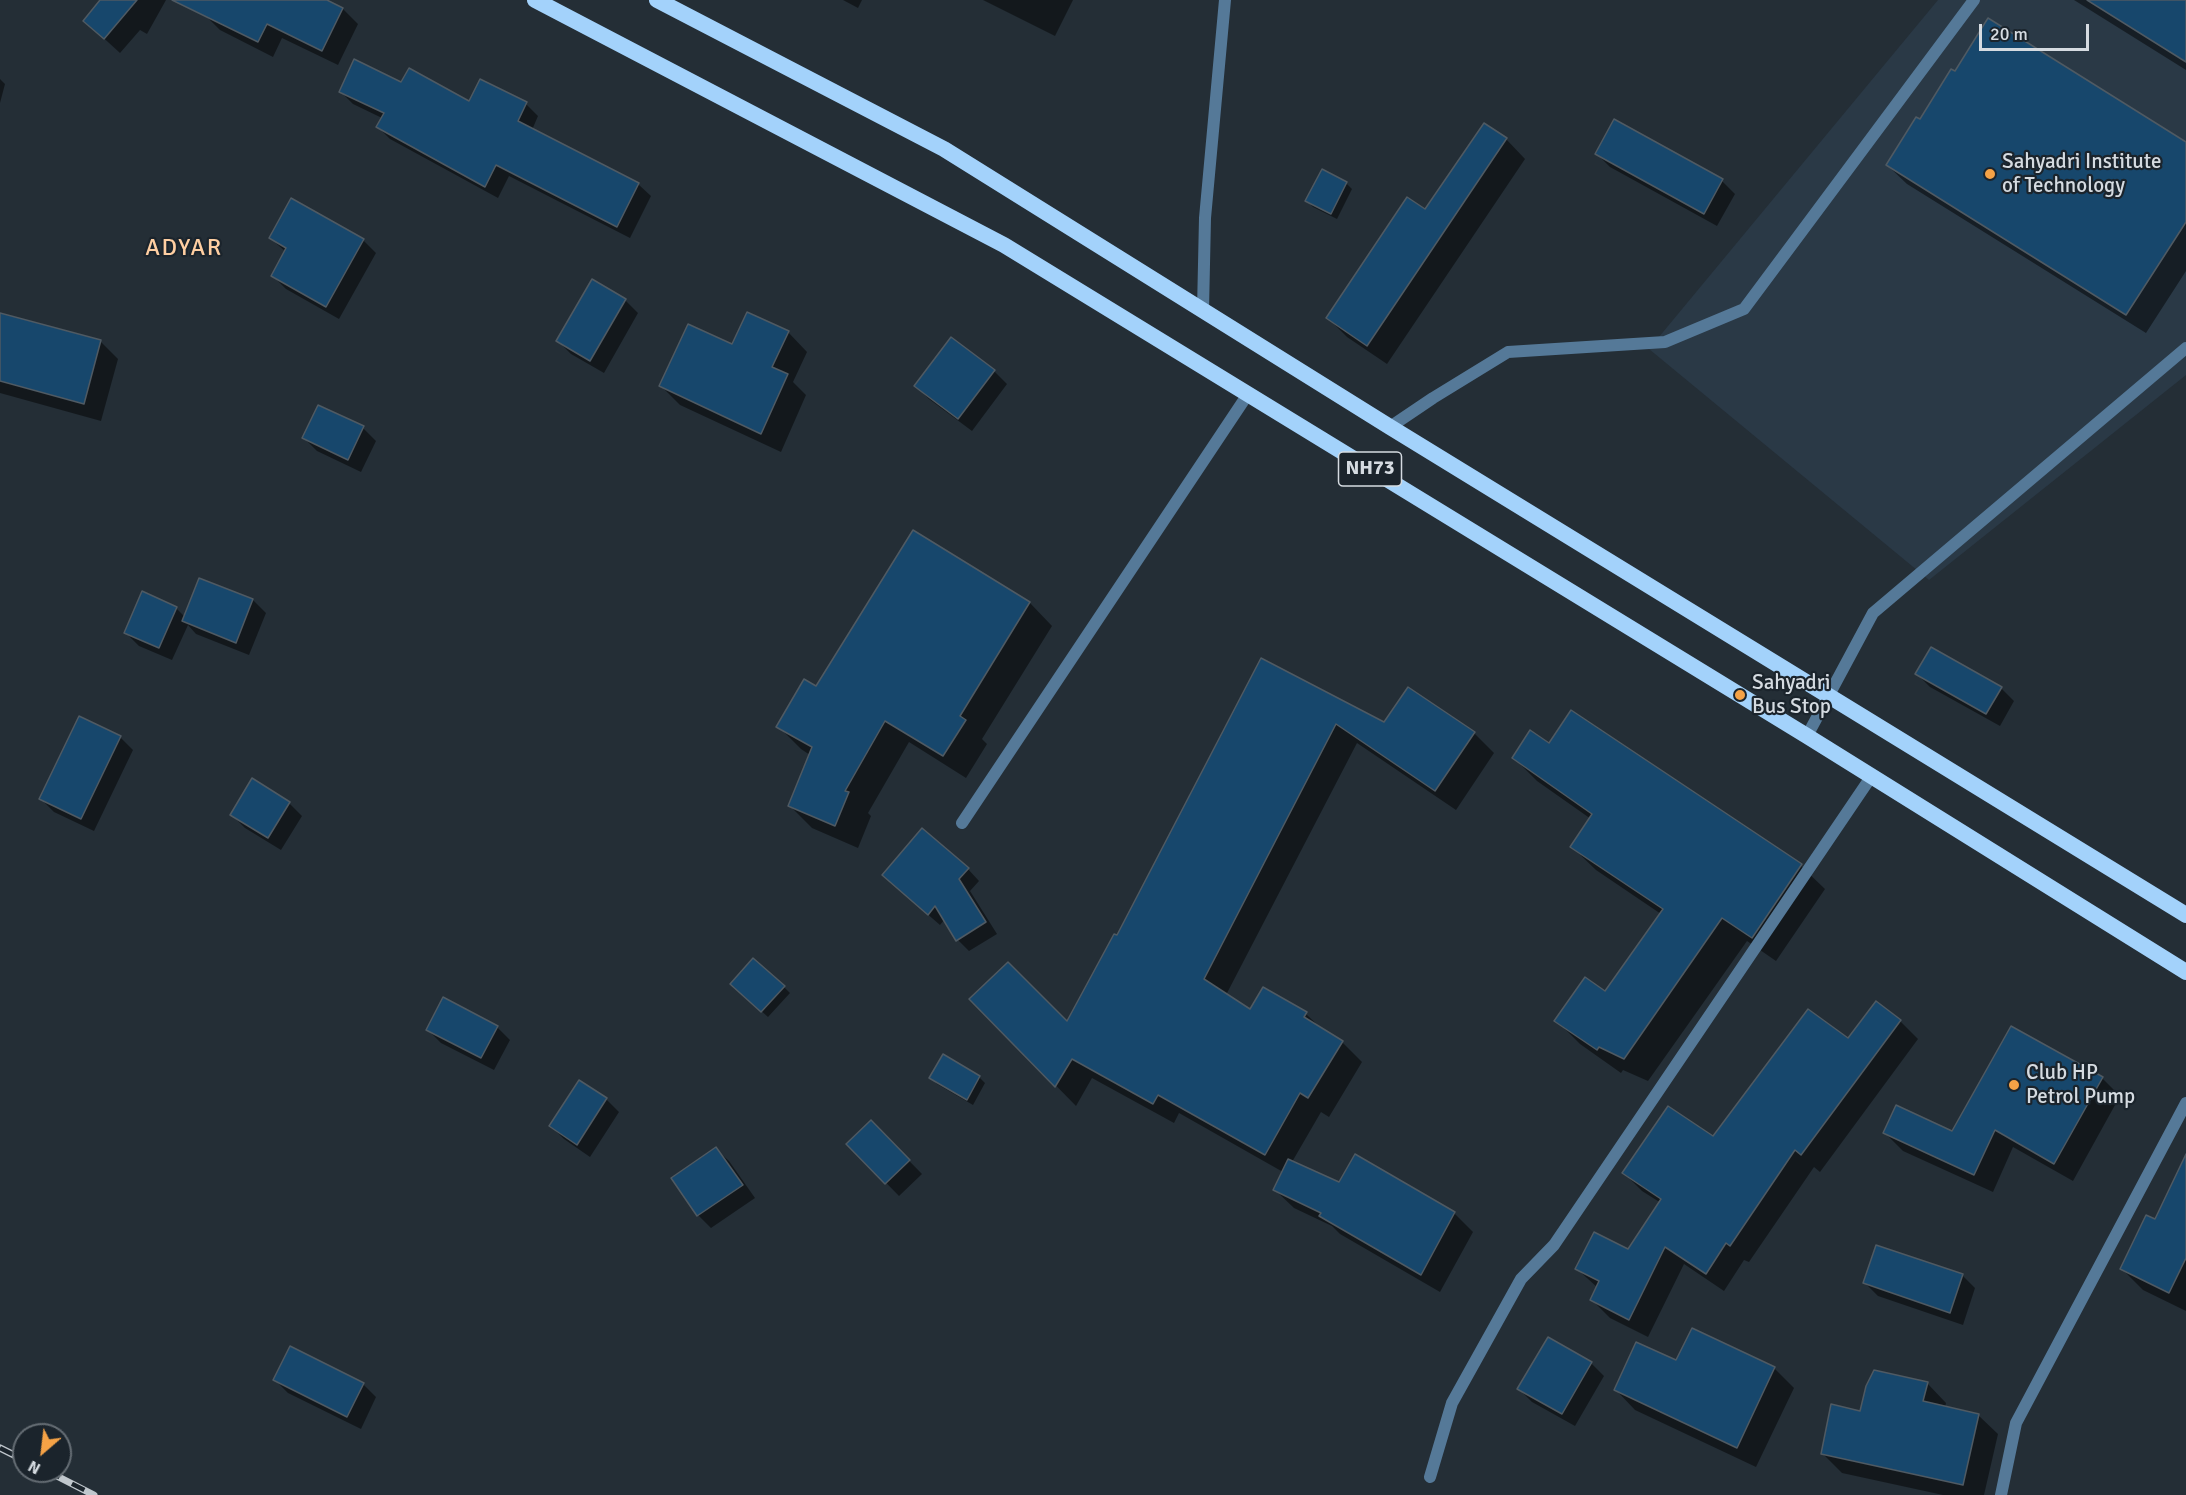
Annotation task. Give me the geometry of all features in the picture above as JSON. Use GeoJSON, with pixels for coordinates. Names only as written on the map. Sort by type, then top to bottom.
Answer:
{"type":"FeatureCollection","features":[{"type":"Feature","properties":{"kind":"highway","name":"NH73"},"geometry":{"type":"LineString","coordinates":[[535,0],[1004,245],[1807,736],[2186,972]]}},
{"type":"Feature","properties":{"kind":"highway","name":"NH73"},"geometry":{"type":"LineString","coordinates":[[657,0],[944,149],[1390,427],[2186,915]]}},
{"type":"Feature","properties":{"kind":"street"},"geometry":{"type":"LineString","coordinates":[[1203,310],[1205,218],[1225,0]]}},
{"type":"Feature","properties":{"kind":"street"},"geometry":{"type":"LineString","coordinates":[[1390,427],[1508,352],[1665,342],[1744,309],[1974,0]]}},
{"type":"Feature","properties":{"kind":"street"},"geometry":{"type":"LineString","coordinates":[[1807,736],[1872,613],[2186,348]]}},
{"type":"Feature","properties":{"kind":"street"},"geometry":{"type":"LineString","coordinates":[[962,823],[1248,394]]}},
{"type":"Feature","properties":{"kind":"street"},"geometry":{"type":"LineString","coordinates":[[1430,1478],[1452,1403],[1521,1279],[1554,1245],[1871,777]]}},
{"type":"Feature","properties":{"kind":"street"},"geometry":{"type":"LineString","coordinates":[[2001,1495],[2016,1423],[2186,1102]]}},
{"type":"Feature","properties":{"kind":"shaded area","name":"Sahyadri Institute of Technology"},"geometry":{"type":"Polygon","coordinates":[[[1938,0],[2186,0],[2186,375],[1929,580],[1649,349],[1938,0]]]}},
{"type":"Feature","properties":{"kind":"building"},"geometry":{"type":"Polygon","coordinates":[[[100,0],[137,0],[104,39],[83,21],[100,0]]]}},
{"type":"Feature","properties":{"kind":"building"},"geometry":{"type":"Polygon","coordinates":[[[172,0],[327,0],[343,8],[322,51],[267,24],[258,42],[172,0]]]}},
{"type":"Feature","properties":{"kind":"building"},"geometry":{"type":"Polygon","coordinates":[[[2087,0],[2186,0],[2186,62],[2087,0]]]}},
{"type":"Feature","properties":{"kind":"building"},"geometry":{"type":"Polygon","coordinates":[[[1988,18],[2186,142],[2186,222],[2126,315],[1886,165],[1916,117],[1920,119],[1951,69],[1955,71],[1988,18]]]}},
{"type":"Feature","properties":{"kind":"building"},"geometry":{"type":"Polygon","coordinates":[[[354,59],[401,82],[409,68],[469,101],[480,79],[527,102],[518,121],[639,183],[617,227],[496,165],[485,187],[376,127],[384,113],[339,92],[354,59]]]}},
{"type":"Feature","properties":{"kind":"building"},"geometry":{"type":"Polygon","coordinates":[[[1614,119],[1723,179],[1704,214],[1595,154],[1614,119]]]}},
{"type":"Feature","properties":{"kind":"building"},"geometry":{"type":"Polygon","coordinates":[[[1484,123],[1507,138],[1367,346],[1326,318],[1407,197],[1425,209],[1484,123]]]}},
{"type":"Feature","properties":{"kind":"building"},"geometry":{"type":"Polygon","coordinates":[[[1322,169],[1347,182],[1331,214],[1305,201],[1322,169]]]}},
{"type":"Feature","properties":{"kind":"building"},"geometry":{"type":"Polygon","coordinates":[[[291,198],[364,239],[326,307],[271,276],[286,248],[269,238],[291,198]]]}},
{"type":"Feature","properties":{"kind":"building"},"geometry":{"type":"Polygon","coordinates":[[[592,279],[626,299],[590,361],[556,341],[592,279]]]}},
{"type":"Feature","properties":{"kind":"building"},"geometry":{"type":"Polygon","coordinates":[[[747,312],[789,331],[772,367],[788,374],[761,434],[659,386],[688,324],[732,344],[747,312]]]}},
{"type":"Feature","properties":{"kind":"building"},"geometry":{"type":"Polygon","coordinates":[[[0,313],[101,340],[84,404],[0,381],[0,313]]]}},
{"type":"Feature","properties":{"kind":"building"},"geometry":{"type":"Polygon","coordinates":[[[951,337],[995,370],[958,419],[914,386],[951,337]]]}},
{"type":"Feature","properties":{"kind":"building"},"geometry":{"type":"Polygon","coordinates":[[[318,405],[364,426],[348,460],[302,438],[318,405]]]}},
{"type":"Feature","properties":{"kind":"building"},"geometry":{"type":"Polygon","coordinates":[[[913,530],[1030,602],[960,716],[966,720],[943,756],[885,721],[845,791],[849,792],[835,826],[788,806],[812,747],[776,727],[804,679],[816,686],[913,530]]]}},
{"type":"Feature","properties":{"kind":"building"},"geometry":{"type":"Polygon","coordinates":[[[199,578],[253,599],[236,643],[182,621],[199,578]]]}},
{"type":"Feature","properties":{"kind":"building"},"geometry":{"type":"Polygon","coordinates":[[[142,591],[177,607],[159,648],[124,633],[142,591]]]}},
{"type":"Feature","properties":{"kind":"building"},"geometry":{"type":"Polygon","coordinates":[[[1931,647],[2002,687],[1986,714],[1915,674],[1931,647]]]}},
{"type":"Feature","properties":{"kind":"building"},"geometry":{"type":"Polygon","coordinates":[[[1261,658],[1384,722],[1408,687],[1475,732],[1435,791],[1336,724],[1204,979],[1250,1009],[1263,987],[1307,1012],[1304,1017],[1343,1041],[1308,1098],[1300,1093],[1265,1155],[1158,1095],[1153,1104],[1072,1059],[1055,1087],[969,999],[1008,962],[1067,1021],[1114,934],[1117,935],[1261,658]]]}},
{"type":"Feature","properties":{"kind":"building"},"geometry":{"type":"Polygon","coordinates":[[[1571,710],[1802,864],[1752,938],[1722,918],[1624,1059],[1599,1047],[1597,1050],[1554,1021],[1585,977],[1605,991],[1663,909],[1570,847],[1592,814],[1512,758],[1530,730],[1549,743],[1571,710]]]}},
{"type":"Feature","properties":{"kind":"building"},"geometry":{"type":"Polygon","coordinates":[[[79,716],[121,736],[81,819],[39,799],[79,716]]]}},
{"type":"Feature","properties":{"kind":"building"},"geometry":{"type":"Polygon","coordinates":[[[252,778],[290,802],[268,838],[230,815],[252,778]]]}},
{"type":"Feature","properties":{"kind":"building"},"geometry":{"type":"Polygon","coordinates":[[[922,828],[969,868],[959,879],[986,922],[956,941],[935,906],[928,915],[882,875],[922,828]]]}},
{"type":"Feature","properties":{"kind":"building"},"geometry":{"type":"Polygon","coordinates":[[[753,958],[785,986],[761,1012],[730,984],[753,958]]]}},
{"type":"Feature","properties":{"kind":"building"},"geometry":{"type":"Polygon","coordinates":[[[443,997],[498,1026],[481,1058],[426,1030],[443,997]]]}},
{"type":"Feature","properties":{"kind":"building"},"geometry":{"type":"Polygon","coordinates":[[[1876,1001],[1901,1020],[1801,1155],[1795,1150],[1730,1246],[1726,1243],[1706,1274],[1665,1247],[1629,1320],[1590,1300],[1599,1281],[1575,1269],[1594,1232],[1628,1249],[1661,1199],[1622,1173],[1668,1106],[1713,1136],[1808,1009],[1848,1038],[1876,1001]]]}},
{"type":"Feature","properties":{"kind":"building"},"geometry":{"type":"Polygon","coordinates":[[[2011,1026],[2103,1077],[2054,1164],[1995,1130],[1974,1175],[1883,1133],[1896,1105],[1952,1131],[2011,1026]]]}},
{"type":"Feature","properties":{"kind":"building"},"geometry":{"type":"Polygon","coordinates":[[[943,1054],[980,1076],[967,1100],[929,1078],[943,1054]]]}},
{"type":"Feature","properties":{"kind":"building"},"geometry":{"type":"Polygon","coordinates":[[[579,1080],[607,1098],[577,1145],[549,1126],[579,1080]]]}},
{"type":"Feature","properties":{"kind":"building"},"geometry":{"type":"Polygon","coordinates":[[[871,1120],[910,1160],[885,1184],[846,1144],[871,1120]]]}},
{"type":"Feature","properties":{"kind":"building"},"geometry":{"type":"Polygon","coordinates":[[[716,1147],[743,1185],[697,1216],[671,1178],[716,1147]]]}},
{"type":"Feature","properties":{"kind":"building"},"geometry":{"type":"Polygon","coordinates":[[[1355,1154],[1455,1212],[1421,1275],[1319,1216],[1321,1213],[1273,1190],[1288,1159],[1339,1182],[1355,1154]]]}},
{"type":"Feature","properties":{"kind":"building"},"geometry":{"type":"Polygon","coordinates":[[[2186,1154],[2186,1258],[2169,1293],[2120,1269],[2146,1215],[2155,1219],[2186,1154]]]}},
{"type":"Feature","properties":{"kind":"building"},"geometry":{"type":"Polygon","coordinates":[[[1876,1245],[1963,1274],[1950,1313],[1863,1283],[1876,1245]]]}},
{"type":"Feature","properties":{"kind":"building"},"geometry":{"type":"Polygon","coordinates":[[[1692,1328],[1775,1367],[1737,1448],[1614,1390],[1636,1342],[1676,1360],[1692,1328]]]}},
{"type":"Feature","properties":{"kind":"building"},"geometry":{"type":"Polygon","coordinates":[[[1548,1337],[1592,1362],[1562,1414],[1517,1389],[1548,1337]]]}},
{"type":"Feature","properties":{"kind":"building"},"geometry":{"type":"Polygon","coordinates":[[[290,1346],[364,1383],[347,1417],[273,1380],[290,1346]]]}},
{"type":"Feature","properties":{"kind":"building"},"geometry":{"type":"Polygon","coordinates":[[[1874,1370],[1928,1382],[1923,1401],[1979,1414],[1963,1485],[1821,1454],[1831,1404],[1860,1411],[1866,1386],[1874,1370]]]}},
{"type":"Feature","properties":{"kind":"railway"},"geometry":{"type":"LineString","coordinates":[[0,1448],[12,1454]]}},
{"type":"Feature","properties":{"kind":"railway"},"geometry":{"type":"LineString","coordinates":[[70,1483],[94,1495]]}},
{"type":"Feature","properties":{"kind":"place","name":"Sahyadri Institute of Technology"},"geometry":{"type":"Point","coordinates":[1990,174]}},
{"type":"Feature","properties":{"kind":"place","name":"Sahyadri Bus Stop"},"geometry":{"type":"Point","coordinates":[1740,695]}},
{"type":"Feature","properties":{"kind":"place","name":"Club HP Petrol Pump"},"geometry":{"type":"Point","coordinates":[2014,1085]}},
{"type":"Feature","properties":{"kind":"district","name":"ADYAR"},"geometry":{"type":"Point","coordinates":[184,249]}}]}
